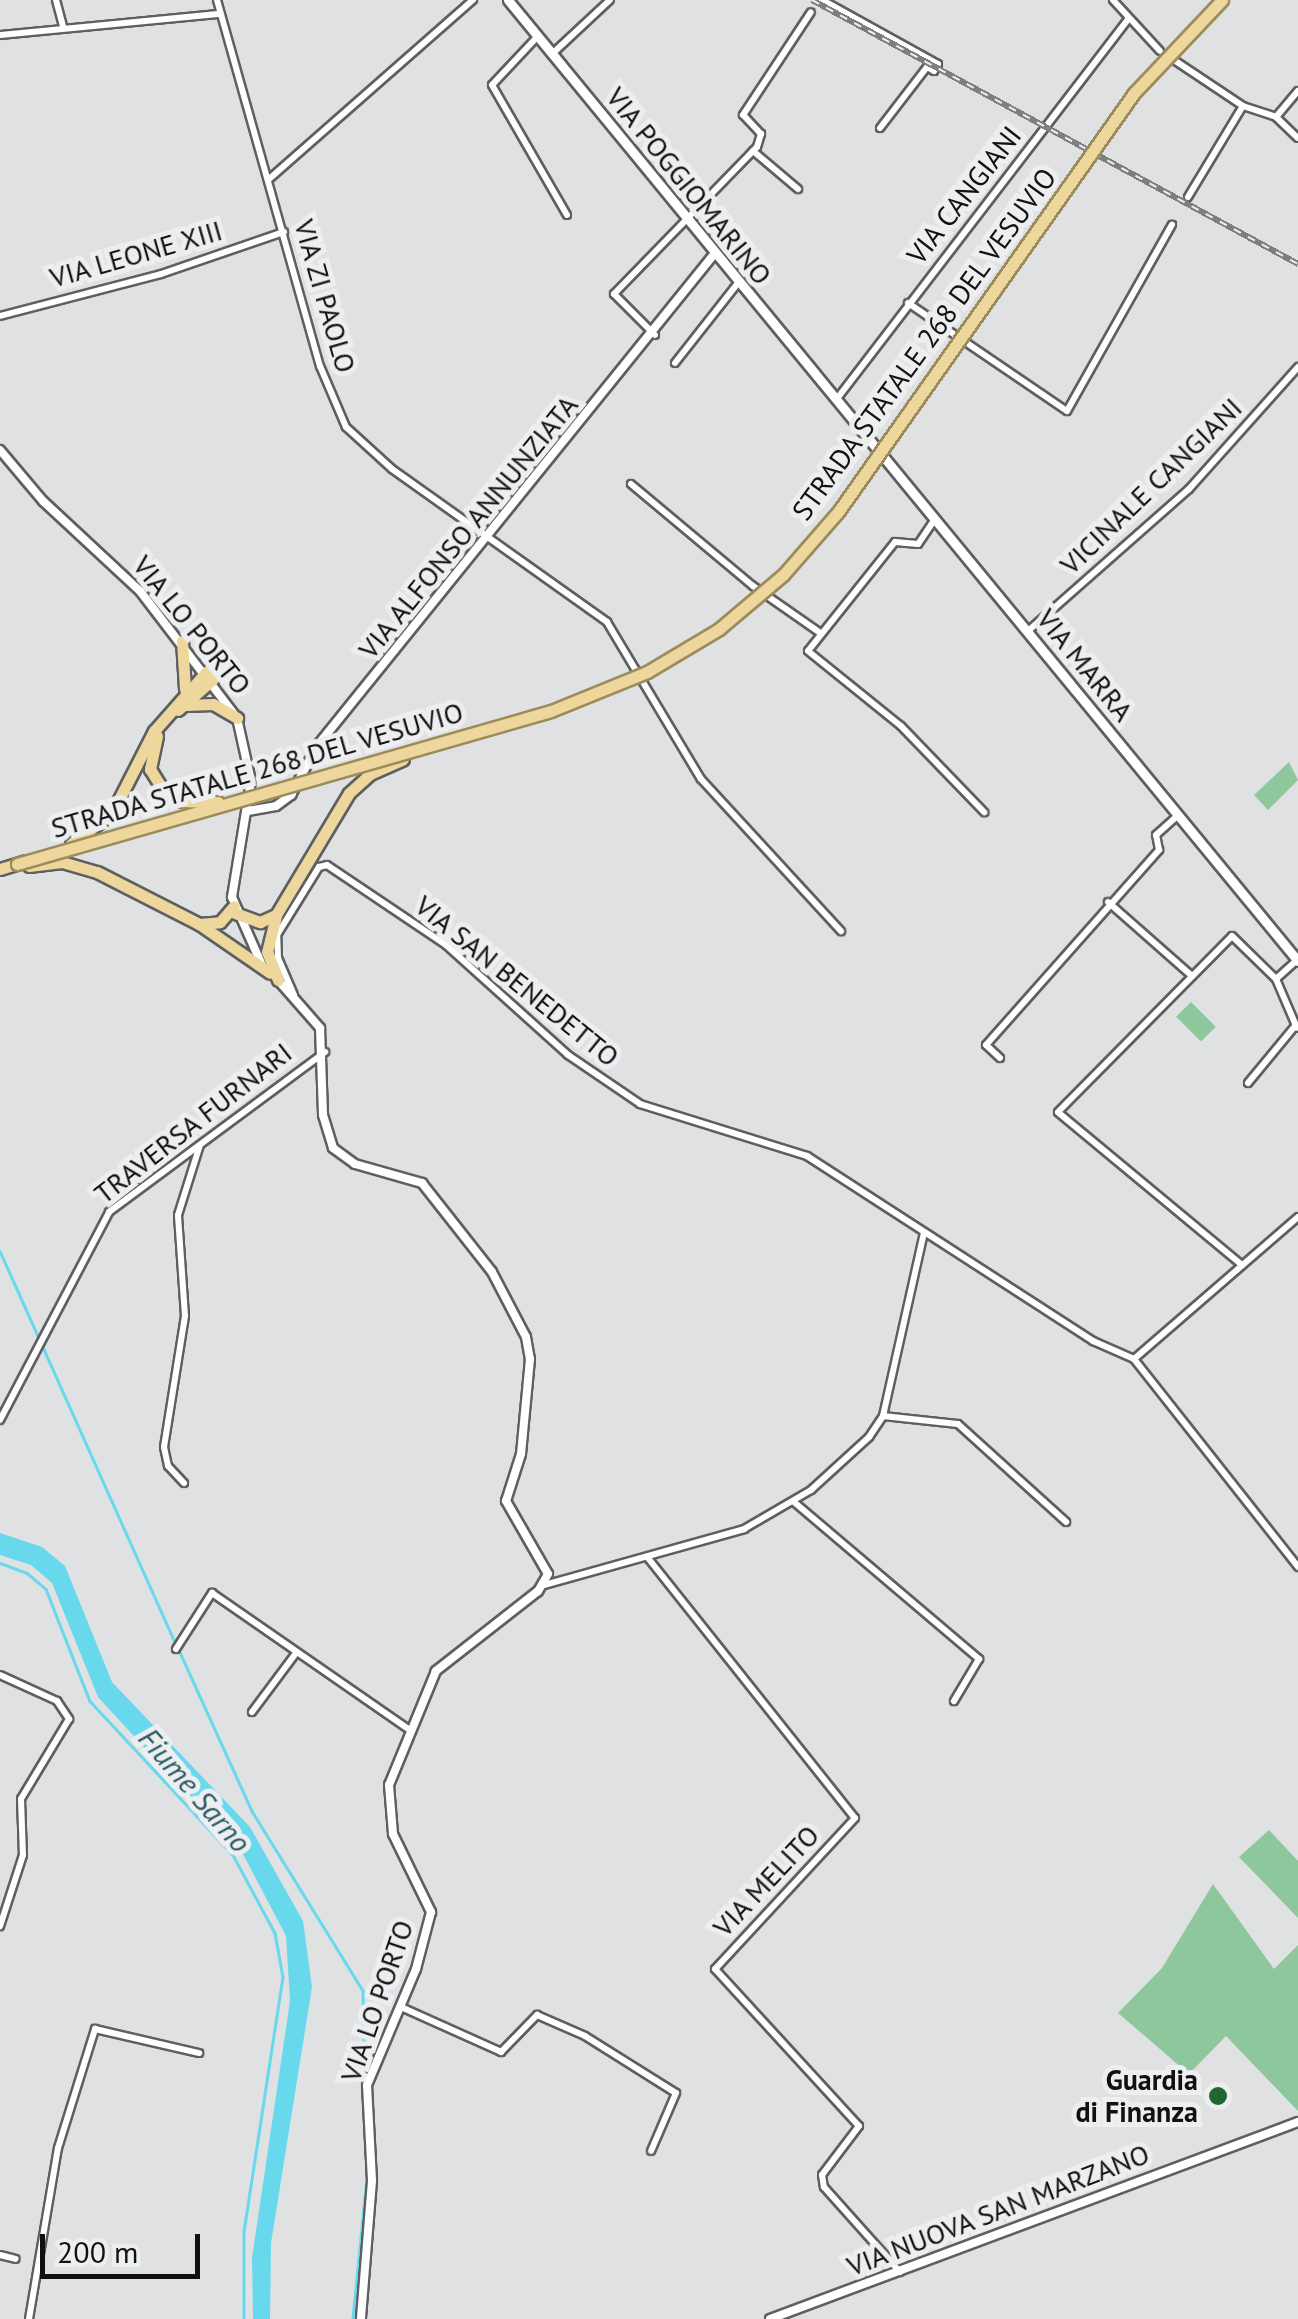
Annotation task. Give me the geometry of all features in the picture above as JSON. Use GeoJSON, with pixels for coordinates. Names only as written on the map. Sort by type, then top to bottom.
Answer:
{"type":"FeatureCollection","features":[{"type":"Feature","properties":{"kind":"highway","name":"STRADA STATALE 268 DEL VESUVIO"},"geometry":{"type":"LineString","coordinates":[[0,870],[450,741],[648,672],[710,635],[775,582],[851,496],[1147,76],[1222,0]]}},
{"type":"Feature","properties":{"kind":"highway"},"geometry":{"type":"LineString","coordinates":[[182,640],[183,699],[151,750],[153,777],[164,791],[207,804],[281,789]]}},
{"type":"Feature","properties":{"kind":"highway"},"geometry":{"type":"LineString","coordinates":[[17,864],[86,838],[119,800],[140,753],[183,699],[210,675]]}},
{"type":"Feature","properties":{"kind":"highway"},"geometry":{"type":"LineString","coordinates":[[183,699],[213,704],[237,718]]}},
{"type":"Feature","properties":{"kind":"highway"},"geometry":{"type":"LineString","coordinates":[[274,977],[267,952],[276,915],[334,816],[370,774],[450,741]]}},
{"type":"Feature","properties":{"kind":"highway"},"geometry":{"type":"LineString","coordinates":[[0,870],[62,862],[139,892],[199,924],[274,977]]}},
{"type":"Feature","properties":{"kind":"highway"},"geometry":{"type":"LineString","coordinates":[[199,924],[220,922],[235,910],[260,922],[276,915]]}},
{"type":"Feature","properties":{"kind":"main road","name":"VIA POGGIOMARINO"},"geometry":{"type":"LineString","coordinates":[[508,0],[836,400]]}},
{"type":"Feature","properties":{"kind":"main road","name":"VIA MARRA"},"geometry":{"type":"LineString","coordinates":[[836,400],[1298,960]]}},
{"type":"Feature","properties":{"kind":"street"},"geometry":{"type":"LineString","coordinates":[[56,0],[62,26]]}},
{"type":"Feature","properties":{"kind":"street","name":"VIA ZI PAOLO"},"geometry":{"type":"LineString","coordinates":[[216,0],[320,366],[346,426],[620,637],[701,779],[841,931]]}},
{"type":"Feature","properties":{"kind":"street"},"geometry":{"type":"LineString","coordinates":[[267,181],[473,0]]}},
{"type":"Feature","properties":{"kind":"street"},"geometry":{"type":"LineString","coordinates":[[552,54],[610,0]]}},
{"type":"Feature","properties":{"kind":"street"},"geometry":{"type":"LineString","coordinates":[[822,0],[938,64],[934,71],[927,67],[880,128]]}},
{"type":"Feature","properties":{"kind":"street"},"geometry":{"type":"LineString","coordinates":[[1113,0],[1160,51]]}},
{"type":"Feature","properties":{"kind":"street"},"geometry":{"type":"LineString","coordinates":[[654,335],[614,294],[753,151],[761,134],[743,116],[811,12]]}},
{"type":"Feature","properties":{"kind":"street"},"geometry":{"type":"LineString","coordinates":[[0,35],[62,26],[73,33],[220,14]]}},
{"type":"Feature","properties":{"kind":"street","name":"VIA CANGIANI"},"geometry":{"type":"LineString","coordinates":[[836,400],[1128,19]]}},
{"type":"Feature","properties":{"kind":"street"},"geometry":{"type":"LineString","coordinates":[[538,36],[492,85],[567,216]]}},
{"type":"Feature","properties":{"kind":"street"},"geometry":{"type":"LineString","coordinates":[[1171,58],[1243,106],[1276,117],[1298,138]]}},
{"type":"Feature","properties":{"kind":"street"},"geometry":{"type":"LineString","coordinates":[[1276,117],[1298,90]]}},
{"type":"Feature","properties":{"kind":"street"},"geometry":{"type":"LineString","coordinates":[[1188,197],[1243,106]]}},
{"type":"Feature","properties":{"kind":"street"},"geometry":{"type":"LineString","coordinates":[[753,151],[798,189]]}},
{"type":"Feature","properties":{"kind":"street"},"geometry":{"type":"LineString","coordinates":[[908,302],[1067,411],[1172,226]]}},
{"type":"Feature","properties":{"kind":"street","name":"VIA LEONE XIII"},"geometry":{"type":"LineString","coordinates":[[0,316],[161,274],[284,232]]}},
{"type":"Feature","properties":{"kind":"street","name":"VIA ALFONSO ANNUNZIATA"},"geometry":{"type":"LineString","coordinates":[[248,811],[276,806],[290,794],[317,746],[654,335],[714,253]]}},
{"type":"Feature","properties":{"kind":"street"},"geometry":{"type":"LineString","coordinates":[[675,363],[738,283]]}},
{"type":"Feature","properties":{"kind":"street","name":"VICINALE CANGIANI"},"geometry":{"type":"LineString","coordinates":[[1028,631],[1175,502],[1298,367]]}},
{"type":"Feature","properties":{"kind":"street","name":"VIA LO PORTO"},"geometry":{"type":"LineString","coordinates":[[0,450],[182,640],[237,718],[250,759],[248,811],[232,865],[235,910]]}},
{"type":"Feature","properties":{"kind":"street"},"geometry":{"type":"LineString","coordinates":[[631,484],[752,586],[820,632]]}},
{"type":"Feature","properties":{"kind":"street"},"geometry":{"type":"LineString","coordinates":[[935,519],[918,544],[895,542],[808,651],[901,726],[984,812]]}},
{"type":"Feature","properties":{"kind":"street"},"geometry":{"type":"LineString","coordinates":[[1000,1058],[986,1045],[1108,902],[1159,850],[1156,834],[1179,814]]}},
{"type":"Feature","properties":{"kind":"street","name":"VIA SAN BENEDETTO"},"geometry":{"type":"LineString","coordinates":[[294,995],[278,958],[277,935],[318,866],[327,865],[446,945],[568,1055],[640,1104],[807,1156],[924,1233],[1035,1298],[1093,1341],[1134,1359]]}},
{"type":"Feature","properties":{"kind":"street"},"geometry":{"type":"LineString","coordinates":[[1108,902],[1192,976]]}},
{"type":"Feature","properties":{"kind":"street"},"geometry":{"type":"LineString","coordinates":[[235,910],[274,977],[320,1028],[325,1052],[322,1115],[333,1148],[356,1164],[415,1178],[430,1191],[492,1272],[526,1337],[530,1360],[521,1454],[506,1501],[546,1568],[544,1585],[744,1528],[794,1502],[869,1436],[883,1416],[924,1233]]}},
{"type":"Feature","properties":{"kind":"street"},"geometry":{"type":"LineString","coordinates":[[1242,1265],[1058,1112],[1235,936],[1276,979],[1297,1027],[1248,1083]]}},
{"type":"Feature","properties":{"kind":"street"},"geometry":{"type":"LineString","coordinates":[[1276,979],[1298,960]]}},
{"type":"Feature","properties":{"kind":"street","name":"TRAVERSA FURNARI"},"geometry":{"type":"LineString","coordinates":[[0,1420],[100,1224],[325,1052]]}},
{"type":"Feature","properties":{"kind":"street"},"geometry":{"type":"LineString","coordinates":[[184,1482],[168,1466],[164,1447],[186,1316],[178,1216],[200,1144]]}},
{"type":"Feature","properties":{"kind":"street"},"geometry":{"type":"LineString","coordinates":[[1298,1216],[1134,1359],[1298,1567]]}},
{"type":"Feature","properties":{"kind":"street"},"geometry":{"type":"LineString","coordinates":[[883,1416],[958,1424],[1066,1522]]}},
{"type":"Feature","properties":{"kind":"street"},"geometry":{"type":"LineString","coordinates":[[794,1502],[979,1660],[954,1701]]}},
{"type":"Feature","properties":{"kind":"street","name":"VIA MELITO"},"geometry":{"type":"LineString","coordinates":[[648,1558],[855,1818],[715,1968],[859,2126],[822,2175],[824,2187],[900,2272]]}},
{"type":"Feature","properties":{"kind":"street","name":"VIA LO PORTO"},"geometry":{"type":"LineString","coordinates":[[361,2319],[372,2181],[367,2085],[402,2008],[431,1912],[390,1821],[389,1785],[440,1666],[544,1585]]}},
{"type":"Feature","properties":{"kind":"street"},"geometry":{"type":"LineString","coordinates":[[178,1647],[212,1593],[410,1730]]}},
{"type":"Feature","properties":{"kind":"street"},"geometry":{"type":"LineString","coordinates":[[252,1712],[296,1653]]}},
{"type":"Feature","properties":{"kind":"street"},"geometry":{"type":"LineString","coordinates":[[0,1675],[57,1701],[68,1719],[21,1798],[23,1855],[0,1926]]}},
{"type":"Feature","properties":{"kind":"street"},"geometry":{"type":"LineString","coordinates":[[402,2008],[501,2052],[537,2014],[584,2036],[676,2094],[650,2151]]}},
{"type":"Feature","properties":{"kind":"street"},"geometry":{"type":"LineString","coordinates":[[29,2319],[58,2148],[94,2029],[199,2052]]}},
{"type":"Feature","properties":{"kind":"street","name":"VIA NUOVA SAN MARZANO"},"geometry":{"type":"LineString","coordinates":[[770,2319],[1298,2122]]}},
{"type":"Feature","properties":{"kind":"street"},"geometry":{"type":"LineString","coordinates":[[0,2255],[16,2259]]}},
{"type":"Feature","properties":{"kind":"green space"},"geometry":{"type":"Polygon","coordinates":[[[1289,762],[1298,780],[1268,810],[1254,795],[1289,762]]]}},
{"type":"Feature","properties":{"kind":"green space"},"geometry":{"type":"Polygon","coordinates":[[[1191,1002],[1216,1027],[1201,1042],[1176,1017],[1191,1002]]]}},
{"type":"Feature","properties":{"kind":"green space"},"geometry":{"type":"Polygon","coordinates":[[[1269,1830],[1298,1861],[1298,1918],[1239,1857],[1269,1830]]]}},
{"type":"Feature","properties":{"kind":"green space"},"geometry":{"type":"Polygon","coordinates":[[[1213,1884],[1274,1969],[1298,1945],[1298,2111],[1226,2036],[1189,2074],[1118,2013],[1162,1968],[1213,1884]]]}},
{"type":"Feature","properties":{"kind":"water","name":"Fiume Sarno"},"geometry":{"type":"Polygon","coordinates":[[[0,1533],[42,1547],[65,1566],[112,1682],[250,1827],[303,1921],[312,1987],[271,2243],[270,2319],[253,2319],[252,2258],[290,2001],[286,1936],[244,1856],[98,1697],[52,1583],[31,1565],[0,1555],[0,1533]]]}},
{"type":"Feature","properties":{"kind":"waterway"},"geometry":{"type":"LineString","coordinates":[[0,1251],[175,1642]]}},
{"type":"Feature","properties":{"kind":"waterway"},"geometry":{"type":"LineString","coordinates":[[0,1563],[27,1573],[46,1589],[90,1701],[233,1855],[275,1933],[283,1977],[244,2231],[244,2319]]}},
{"type":"Feature","properties":{"kind":"waterway"},"geometry":{"type":"LineString","coordinates":[[179,1650],[252,1811],[363,1991],[367,2178],[353,2319]]}},
{"type":"Feature","properties":{"kind":"railway"},"geometry":{"type":"LineString","coordinates":[[812,0],[1298,264]]}},
{"type":"Feature","properties":{"kind":"place","name":"Guardia di Finanza"},"geometry":{"type":"Point","coordinates":[1218,2096]}}]}
